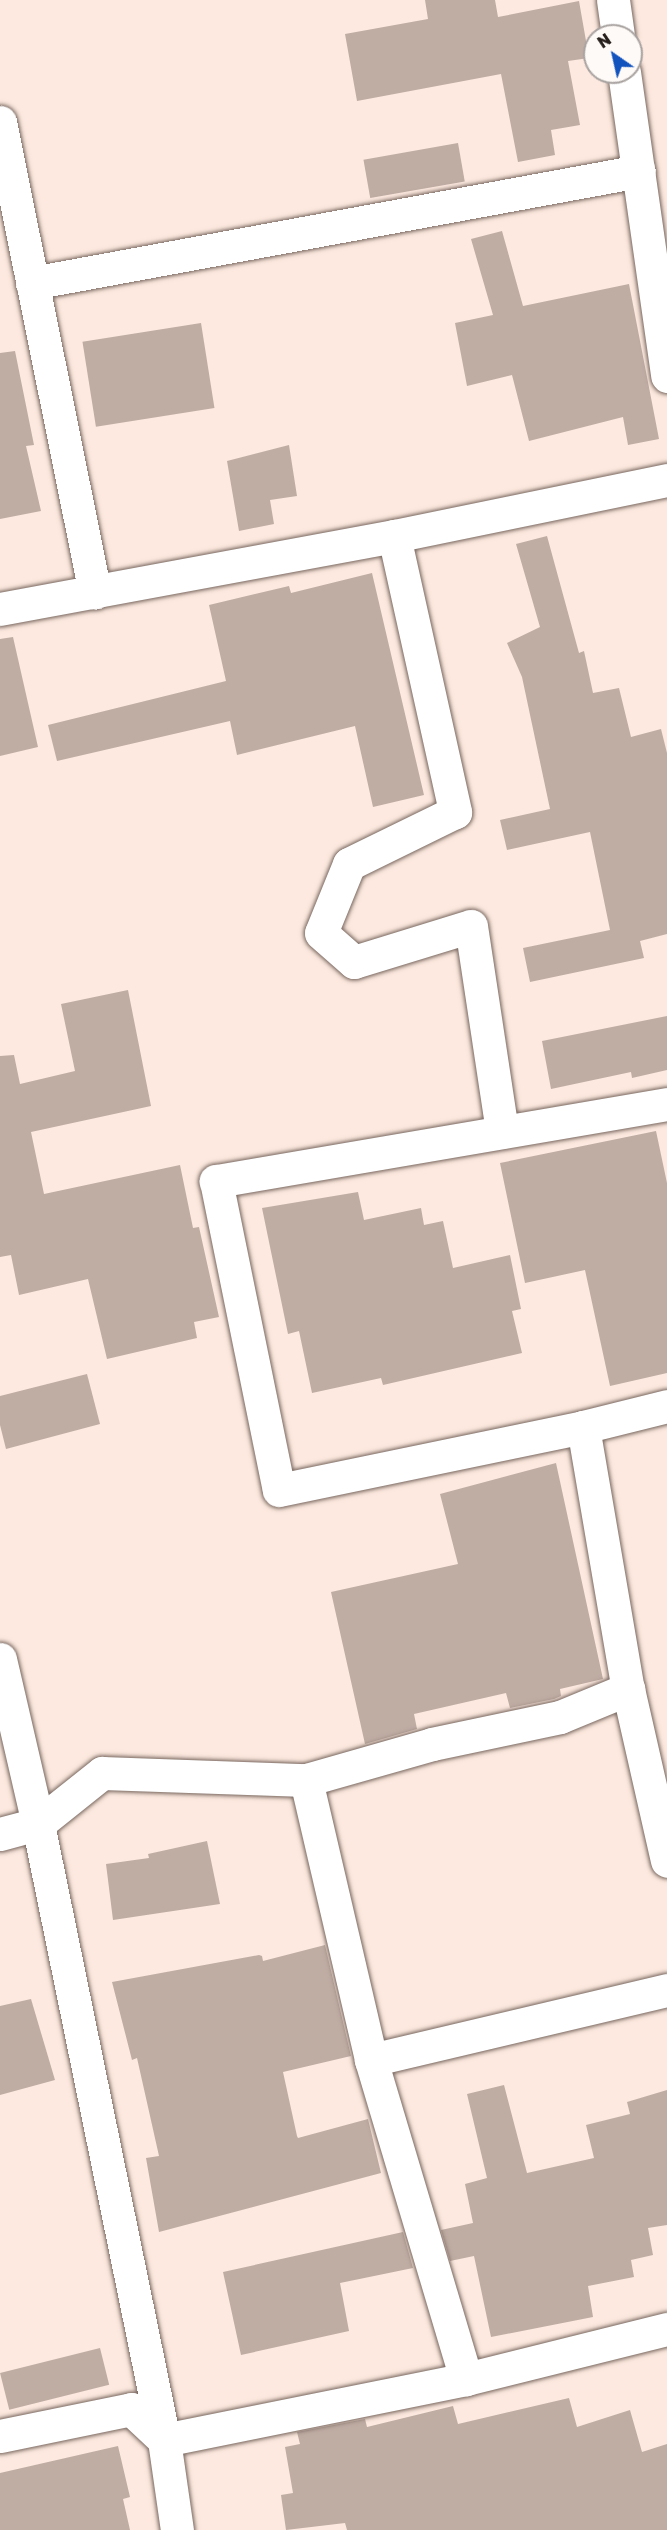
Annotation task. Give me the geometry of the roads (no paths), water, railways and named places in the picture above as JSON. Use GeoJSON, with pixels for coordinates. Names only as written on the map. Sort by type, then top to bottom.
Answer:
{"type":"FeatureCollection","features":[{"type":"Feature","properties":{"kind":"street"},"geometry":{"type":"LineString","coordinates":[[613,0],[616,24]]}},
{"type":"Feature","properties":{"kind":"street"},"geometry":{"type":"LineString","coordinates":[[626,84],[667,376]]}},
{"type":"Feature","properties":{"kind":"street"},"geometry":{"type":"LineString","coordinates":[[0,122],[94,593]]}},
{"type":"Feature","properties":{"kind":"street"},"geometry":{"type":"LineString","coordinates":[[32,284],[639,171]]}},
{"type":"Feature","properties":{"kind":"street"},"geometry":{"type":"LineString","coordinates":[[0,609],[394,536],[667,480]]}},
{"type":"Feature","properties":{"kind":"street"},"geometry":{"type":"LineString","coordinates":[[394,536],[455,812],[349,864],[321,933],[354,962],[471,926],[502,1132]]}},
{"type":"Feature","properties":{"kind":"street"},"geometry":{"type":"LineString","coordinates":[[667,1104],[216,1180],[279,1490],[583,1427],[667,1406]]}},
{"type":"Feature","properties":{"kind":"street"},"geometry":{"type":"LineString","coordinates":[[583,1427],[628,1689],[667,1861]]}},
{"type":"Feature","properties":{"kind":"street"},"geometry":{"type":"LineString","coordinates":[[0,1659],[38,1824],[164,2440],[177,2530]]}},
{"type":"Feature","properties":{"kind":"street"},"geometry":{"type":"LineString","coordinates":[[0,1834],[38,1824],[102,1773],[306,1780],[432,1744],[560,1717],[628,1689]]}},
{"type":"Feature","properties":{"kind":"street"},"geometry":{"type":"LineString","coordinates":[[306,1780],[370,2060],[466,2379]]}},
{"type":"Feature","properties":{"kind":"street"},"geometry":{"type":"LineString","coordinates":[[370,2060],[667,1990]]}},
{"type":"Feature","properties":{"kind":"street"},"geometry":{"type":"LineString","coordinates":[[164,2440],[466,2379],[667,2329]]}},
{"type":"Feature","properties":{"kind":"street"},"geometry":{"type":"LineString","coordinates":[[0,2436],[130,2409],[164,2440]]}}]}
